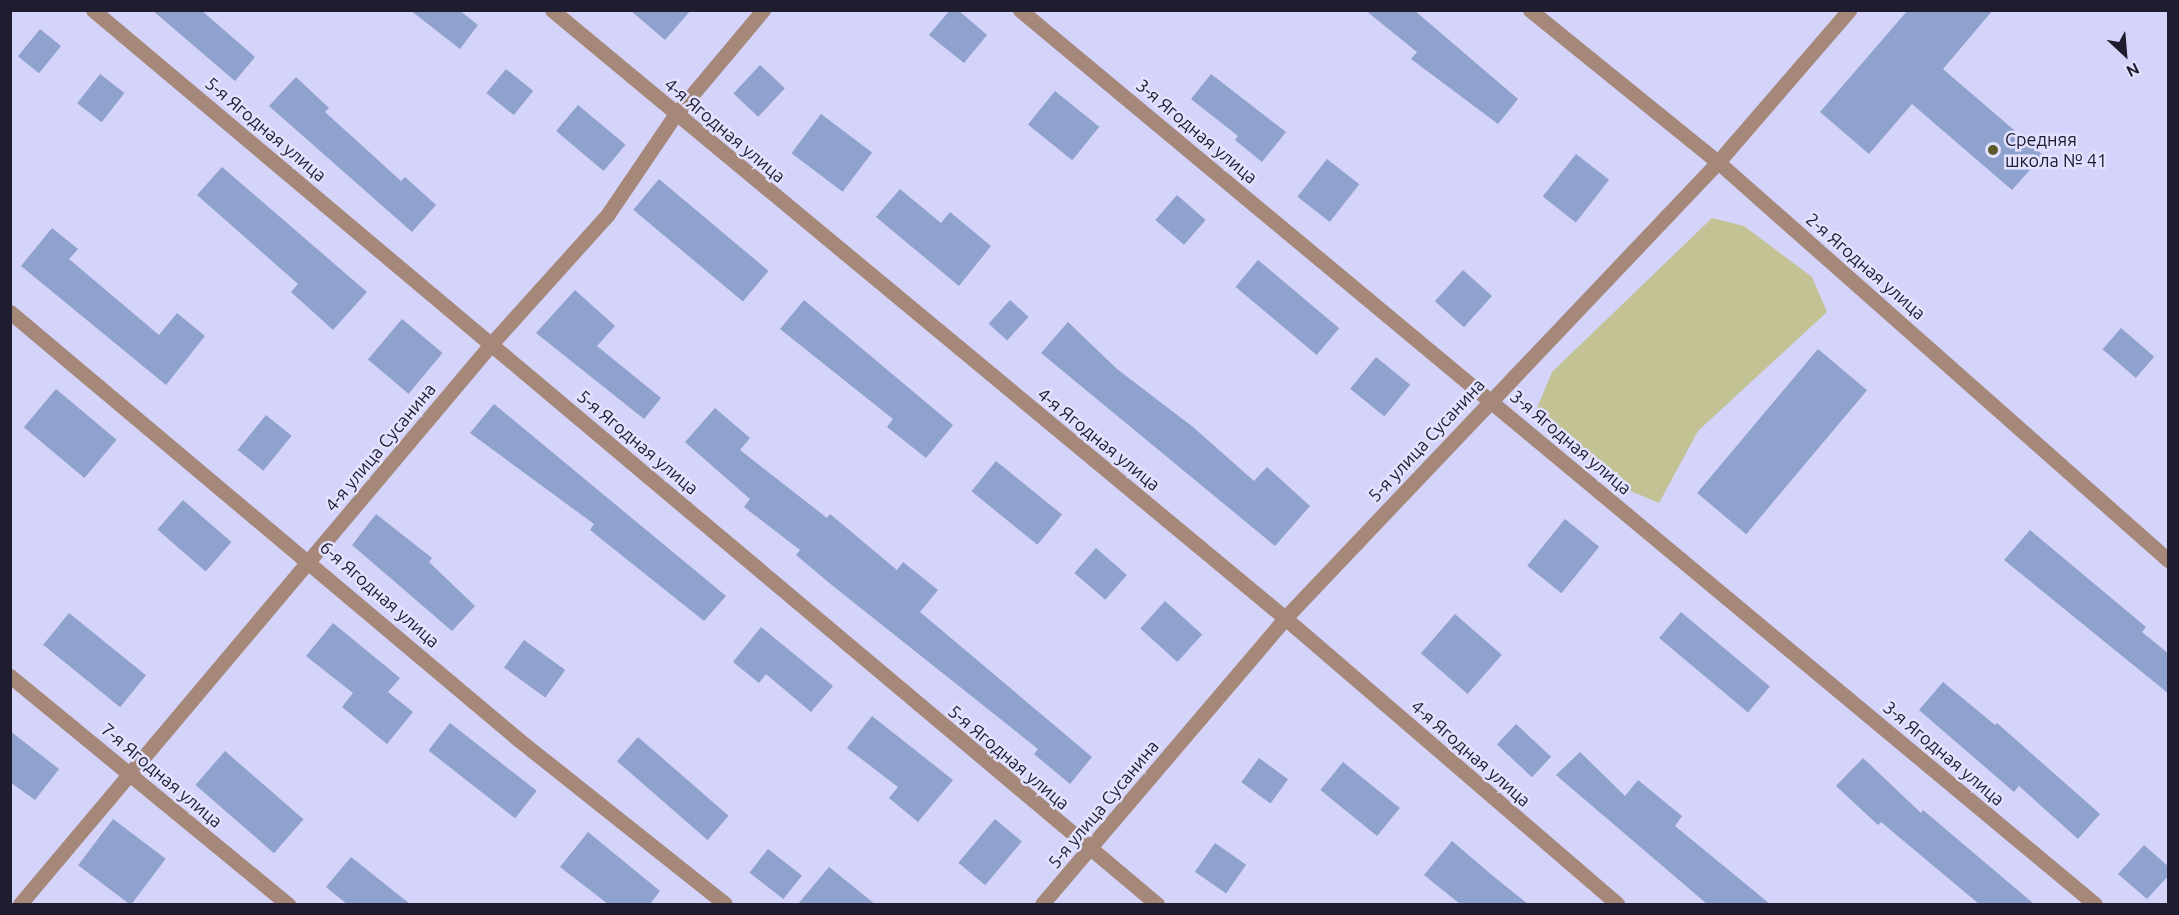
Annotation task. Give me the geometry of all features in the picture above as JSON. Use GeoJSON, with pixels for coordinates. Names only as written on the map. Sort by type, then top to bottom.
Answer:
{"type":"FeatureCollection","features":[{"type":"Feature","properties":{"kind":"street","name":"5-я Ягодная улица"},"geometry":{"type":"LineString","coordinates":[[93,10],[492,343],[1090,851],[1157,904]]}},
{"type":"Feature","properties":{"kind":"street","name":"4-я Ягодная улица"},"geometry":{"type":"LineString","coordinates":[[552,10],[675,115],[1285,618],[1617,904]]}},
{"type":"Feature","properties":{"kind":"street","name":"4-я улица Сусанина"},"geometry":{"type":"LineString","coordinates":[[20,904],[132,774],[492,343],[608,214],[675,115],[763,10]]}},
{"type":"Feature","properties":{"kind":"street","name":"3-я Ягодная улица"},"geometry":{"type":"LineString","coordinates":[[1020,10],[2095,904]]}},
{"type":"Feature","properties":{"kind":"street","name":"2-я Ягодная улица"},"geometry":{"type":"LineString","coordinates":[[1530,10],[1718,162],[2169,560]]}},
{"type":"Feature","properties":{"kind":"street","name":"5-я улица Сусанина"},"geometry":{"type":"LineString","coordinates":[[1042,904],[1090,851],[1285,618],[1718,162],[1849,10]]}},
{"type":"Feature","properties":{"kind":"street","name":"6-я Ягодная улица"},"geometry":{"type":"LineString","coordinates":[[10,312],[311,561],[519,740],[724,904]]}},
{"type":"Feature","properties":{"kind":"street","name":"7-я Ягодная улица"},"geometry":{"type":"LineString","coordinates":[[10,676],[288,904]]}},
{"type":"Feature","properties":{"kind":"green space"},"geometry":{"type":"Polygon","coordinates":[[[1712,218],[1744,226],[1812,277],[1827,312],[1698,431],[1659,503],[1619,486],[1537,408],[1552,372],[1712,218]]]}},
{"type":"Feature","properties":{"kind":"building"},"geometry":{"type":"Polygon","coordinates":[[[152,10],[201,10],[255,57],[235,81],[152,10]]]}},
{"type":"Feature","properties":{"kind":"building"},"geometry":{"type":"Polygon","coordinates":[[[410,10],[459,10],[478,25],[460,49],[410,10]]]}},
{"type":"Feature","properties":{"kind":"building"},"geometry":{"type":"Polygon","coordinates":[[[630,10],[691,10],[665,40],[630,10]]]}},
{"type":"Feature","properties":{"kind":"building"},"geometry":{"type":"Polygon","coordinates":[[[950,10],[958,10],[987,35],[964,63],[929,35],[950,10]]]}},
{"type":"Feature","properties":{"kind":"building"},"geometry":{"type":"Polygon","coordinates":[[[1365,10],[1414,10],[1518,99],[1498,124],[1411,59],[1417,52],[1365,10]]]}},
{"type":"Feature","properties":{"kind":"building"},"geometry":{"type":"Polygon","coordinates":[[[1908,10],[1993,10],[1943,69],[2043,155],[2012,190],[1912,104],[1869,154],[1820,112],[1908,10]]]}},
{"type":"Feature","properties":{"kind":"building"},"geometry":{"type":"Polygon","coordinates":[[[40,29],[61,46],[39,73],[18,56],[40,29]]]}},
{"type":"Feature","properties":{"kind":"building"},"geometry":{"type":"Polygon","coordinates":[[[760,65],[785,88],[758,117],[733,94],[760,65]]]}},
{"type":"Feature","properties":{"kind":"building"},"geometry":{"type":"Polygon","coordinates":[[[506,69],[533,91],[514,115],[486,93],[506,69]]]}},
{"type":"Feature","properties":{"kind":"building"},"geometry":{"type":"Polygon","coordinates":[[[100,74],[124,93],[102,122],[77,103],[100,74]]]}},
{"type":"Feature","properties":{"kind":"building"},"geometry":{"type":"Polygon","coordinates":[[[1211,74],[1286,132],[1262,162],[1235,140],[1238,136],[1191,99],[1211,74]]]}},
{"type":"Feature","properties":{"kind":"building"},"geometry":{"type":"Polygon","coordinates":[[[296,77],[329,108],[325,112],[401,181],[405,177],[436,205],[412,232],[269,106],[296,77]]]}},
{"type":"Feature","properties":{"kind":"building"},"geometry":{"type":"Polygon","coordinates":[[[1055,91],[1099,127],[1072,160],[1028,124],[1055,91]]]}},
{"type":"Feature","properties":{"kind":"building"},"geometry":{"type":"Polygon","coordinates":[[[578,105],[625,145],[604,171],[556,131],[578,105]]]}},
{"type":"Feature","properties":{"kind":"building"},"geometry":{"type":"Polygon","coordinates":[[[821,114],[872,153],[843,192],[792,153],[821,114]]]}},
{"type":"Feature","properties":{"kind":"building"},"geometry":{"type":"Polygon","coordinates":[[[1576,154],[1609,180],[1576,222],[1543,197],[1576,154]]]}},
{"type":"Feature","properties":{"kind":"building"},"geometry":{"type":"Polygon","coordinates":[[[1327,159],[1359,184],[1330,222],[1297,197],[1327,159]]]}},
{"type":"Feature","properties":{"kind":"building"},"geometry":{"type":"Polygon","coordinates":[[[222,167],[367,292],[333,330],[291,292],[298,284],[197,195],[222,167]]]}},
{"type":"Feature","properties":{"kind":"building"},"geometry":{"type":"Polygon","coordinates":[[[659,179],[769,271],[743,302],[633,210],[659,179]]]}},
{"type":"Feature","properties":{"kind":"building"},"geometry":{"type":"Polygon","coordinates":[[[900,189],[941,223],[950,212],[991,246],[959,286],[876,217],[900,189]]]}},
{"type":"Feature","properties":{"kind":"building"},"geometry":{"type":"Polygon","coordinates":[[[1177,195],[1206,220],[1184,245],[1155,220],[1177,195]]]}},
{"type":"Feature","properties":{"kind":"building"},"geometry":{"type":"Polygon","coordinates":[[[52,228],[78,249],[69,259],[159,335],[177,313],[205,336],[166,385],[21,266],[52,228]]]}},
{"type":"Feature","properties":{"kind":"building"},"geometry":{"type":"Polygon","coordinates":[[[1258,260],[1339,328],[1317,355],[1236,287],[1258,260]]]}},
{"type":"Feature","properties":{"kind":"building"},"geometry":{"type":"Polygon","coordinates":[[[1463,270],[1492,296],[1464,327],[1435,301],[1463,270]]]}},
{"type":"Feature","properties":{"kind":"building"},"geometry":{"type":"Polygon","coordinates":[[[575,290],[615,326],[597,346],[661,398],[644,419],[536,333],[575,290]]]}},
{"type":"Feature","properties":{"kind":"building"},"geometry":{"type":"Polygon","coordinates":[[[804,300],[953,425],[926,458],[887,427],[893,419],[780,329],[804,300]]]}},
{"type":"Feature","properties":{"kind":"building"},"geometry":{"type":"Polygon","coordinates":[[[1010,300],[1029,317],[1007,341],[989,324],[1010,300]]]}},
{"type":"Feature","properties":{"kind":"building"},"geometry":{"type":"Polygon","coordinates":[[[402,319],[443,353],[409,394],[368,360],[402,319]]]}},
{"type":"Feature","properties":{"kind":"building"},"geometry":{"type":"Polygon","coordinates":[[[1068,322],[1117,369],[1193,427],[1254,481],[1267,467],[1310,506],[1275,546],[1041,353],[1068,322]]]}},
{"type":"Feature","properties":{"kind":"building"},"geometry":{"type":"Polygon","coordinates":[[[2121,328],[2154,357],[2136,378],[2103,349],[2121,328]]]}},
{"type":"Feature","properties":{"kind":"building"},"geometry":{"type":"Polygon","coordinates":[[[1818,349],[1867,390],[1746,534],[1697,493],[1818,349]]]}},
{"type":"Feature","properties":{"kind":"building"},"geometry":{"type":"Polygon","coordinates":[[[1376,357],[1410,385],[1384,417],[1350,389],[1376,357]]]}},
{"type":"Feature","properties":{"kind":"building"},"geometry":{"type":"Polygon","coordinates":[[[56,389],[117,440],[84,478],[24,427],[56,389]]]}},
{"type":"Feature","properties":{"kind":"building"},"geometry":{"type":"Polygon","coordinates":[[[494,404],[726,596],[704,621],[590,530],[594,524],[470,433],[494,404]]]}},
{"type":"Feature","properties":{"kind":"building"},"geometry":{"type":"Polygon","coordinates":[[[715,408],[750,438],[740,450],[827,518],[830,514],[897,570],[903,562],[938,590],[920,612],[1092,757],[1070,784],[1034,754],[1038,749],[833,586],[796,555],[800,550],[744,507],[750,499],[685,442],[715,408]]]}},
{"type":"Feature","properties":{"kind":"building"},"geometry":{"type":"Polygon","coordinates":[[[266,415],[292,436],[263,471],[238,450],[266,415]]]}},
{"type":"Feature","properties":{"kind":"building"},"geometry":{"type":"Polygon","coordinates":[[[996,461],[1062,514],[1038,545],[971,491],[996,461]]]}},
{"type":"Feature","properties":{"kind":"building"},"geometry":{"type":"Polygon","coordinates":[[[183,500],[231,542],[206,571],[157,529],[183,500]]]}},
{"type":"Feature","properties":{"kind":"building"},"geometry":{"type":"Polygon","coordinates":[[[376,514],[432,558],[429,562],[475,606],[452,631],[352,545],[376,514]]]}},
{"type":"Feature","properties":{"kind":"building"},"geometry":{"type":"Polygon","coordinates":[[[1565,519],[1599,547],[1561,593],[1527,566],[1565,519]]]}},
{"type":"Feature","properties":{"kind":"building"},"geometry":{"type":"Polygon","coordinates":[[[2030,530],[2146,627],[2142,632],[2169,654],[2169,694],[2004,560],[2030,530]]]}},
{"type":"Feature","properties":{"kind":"building"},"geometry":{"type":"Polygon","coordinates":[[[1096,548],[1127,575],[1105,600],[1074,573],[1096,548]]]}},
{"type":"Feature","properties":{"kind":"building"},"geometry":{"type":"Polygon","coordinates":[[[1165,601],[1202,634],[1177,662],[1140,628],[1165,601]]]}},
{"type":"Feature","properties":{"kind":"building"},"geometry":{"type":"Polygon","coordinates":[[[1681,612],[1770,687],[1748,713],[1659,638],[1681,612]]]}},
{"type":"Feature","properties":{"kind":"building"},"geometry":{"type":"Polygon","coordinates":[[[69,613],[146,675],[120,707],[43,645],[69,613]]]}},
{"type":"Feature","properties":{"kind":"building"},"geometry":{"type":"Polygon","coordinates":[[[1455,614],[1502,655],[1468,694],[1421,653],[1455,614]]]}},
{"type":"Feature","properties":{"kind":"building"},"geometry":{"type":"Polygon","coordinates":[[[333,623],[400,678],[388,692],[413,712],[387,744],[342,707],[353,693],[306,656],[333,623]]]}},
{"type":"Feature","properties":{"kind":"building"},"geometry":{"type":"Polygon","coordinates":[[[761,627],[833,686],[811,712],[766,674],[759,683],[733,662],[761,627]]]}},
{"type":"Feature","properties":{"kind":"building"},"geometry":{"type":"Polygon","coordinates":[[[524,640],[565,670],[545,697],[504,668],[524,640]]]}},
{"type":"Feature","properties":{"kind":"building"},"geometry":{"type":"Polygon","coordinates":[[[1943,682],[1995,725],[1997,723],[2100,814],[2078,839],[2019,786],[2014,792],[1919,710],[1943,682]]]}},
{"type":"Feature","properties":{"kind":"building"},"geometry":{"type":"Polygon","coordinates":[[[872,716],[953,780],[918,822],[889,798],[898,787],[847,748],[872,716]]]}},
{"type":"Feature","properties":{"kind":"building"},"geometry":{"type":"Polygon","coordinates":[[[450,723],[537,791],[515,818],[428,751],[450,723]]]}},
{"type":"Feature","properties":{"kind":"building"},"geometry":{"type":"Polygon","coordinates":[[[1516,724],[1551,757],[1532,777],[1497,744],[1516,724]]]}},
{"type":"Feature","properties":{"kind":"building"},"geometry":{"type":"Polygon","coordinates":[[[10,731],[59,769],[35,800],[10,782],[10,731]]]}},
{"type":"Feature","properties":{"kind":"building"},"geometry":{"type":"Polygon","coordinates":[[[638,737],[729,816],[708,840],[617,761],[638,737]]]}},
{"type":"Feature","properties":{"kind":"building"},"geometry":{"type":"Polygon","coordinates":[[[225,751],[303,819],[274,853],[195,785],[225,751]]]}},
{"type":"Feature","properties":{"kind":"building"},"geometry":{"type":"Polygon","coordinates":[[[1580,752],[1625,796],[1638,780],[1682,816],[1675,826],[1770,904],[1707,904],[1556,775],[1580,752]]]}},
{"type":"Feature","properties":{"kind":"building"},"geometry":{"type":"Polygon","coordinates":[[[1259,758],[1288,779],[1270,803],[1241,782],[1259,758]]]}},
{"type":"Feature","properties":{"kind":"building"},"geometry":{"type":"Polygon","coordinates":[[[1863,758],[1921,813],[1923,810],[2034,904],[1979,904],[1881,822],[1878,825],[1836,786],[1863,758]]]}},
{"type":"Feature","properties":{"kind":"building"},"geometry":{"type":"Polygon","coordinates":[[[1343,762],[1400,808],[1377,836],[1320,790],[1343,762]]]}},
{"type":"Feature","properties":{"kind":"building"},"geometry":{"type":"Polygon","coordinates":[[[113,819],[166,859],[132,904],[78,865],[113,819]]]}},
{"type":"Feature","properties":{"kind":"building"},"geometry":{"type":"Polygon","coordinates":[[[995,819],[1022,841],[985,885],[958,863],[995,819]]]}},
{"type":"Feature","properties":{"kind":"building"},"geometry":{"type":"Polygon","coordinates":[[[588,832],[660,891],[650,904],[608,904],[560,867],[588,832]]]}},
{"type":"Feature","properties":{"kind":"building"},"geometry":{"type":"Polygon","coordinates":[[[1452,841],[1528,904],[1460,904],[1424,875],[1452,841]]]}},
{"type":"Feature","properties":{"kind":"building"},"geometry":{"type":"Polygon","coordinates":[[[1215,843],[1246,865],[1226,893],[1195,872],[1215,843]]]}},
{"type":"Feature","properties":{"kind":"building"},"geometry":{"type":"Polygon","coordinates":[[[2144,845],[2169,867],[2169,875],[2147,899],[2118,874],[2144,845]]]}},
{"type":"Feature","properties":{"kind":"building"},"geometry":{"type":"Polygon","coordinates":[[[768,849],[802,875],[783,899],[750,873],[768,849]]]}},
{"type":"Feature","properties":{"kind":"building"},"geometry":{"type":"Polygon","coordinates":[[[351,857],[410,904],[347,904],[326,887],[351,857]]]}},
{"type":"Feature","properties":{"kind":"building"},"geometry":{"type":"Polygon","coordinates":[[[829,867],[875,904],[798,904],[829,867]]]}},
{"type":"Feature","properties":{"kind":"place","name":"Средняя школа № 41"},"geometry":{"type":"Point","coordinates":[1993,150]}}]}
